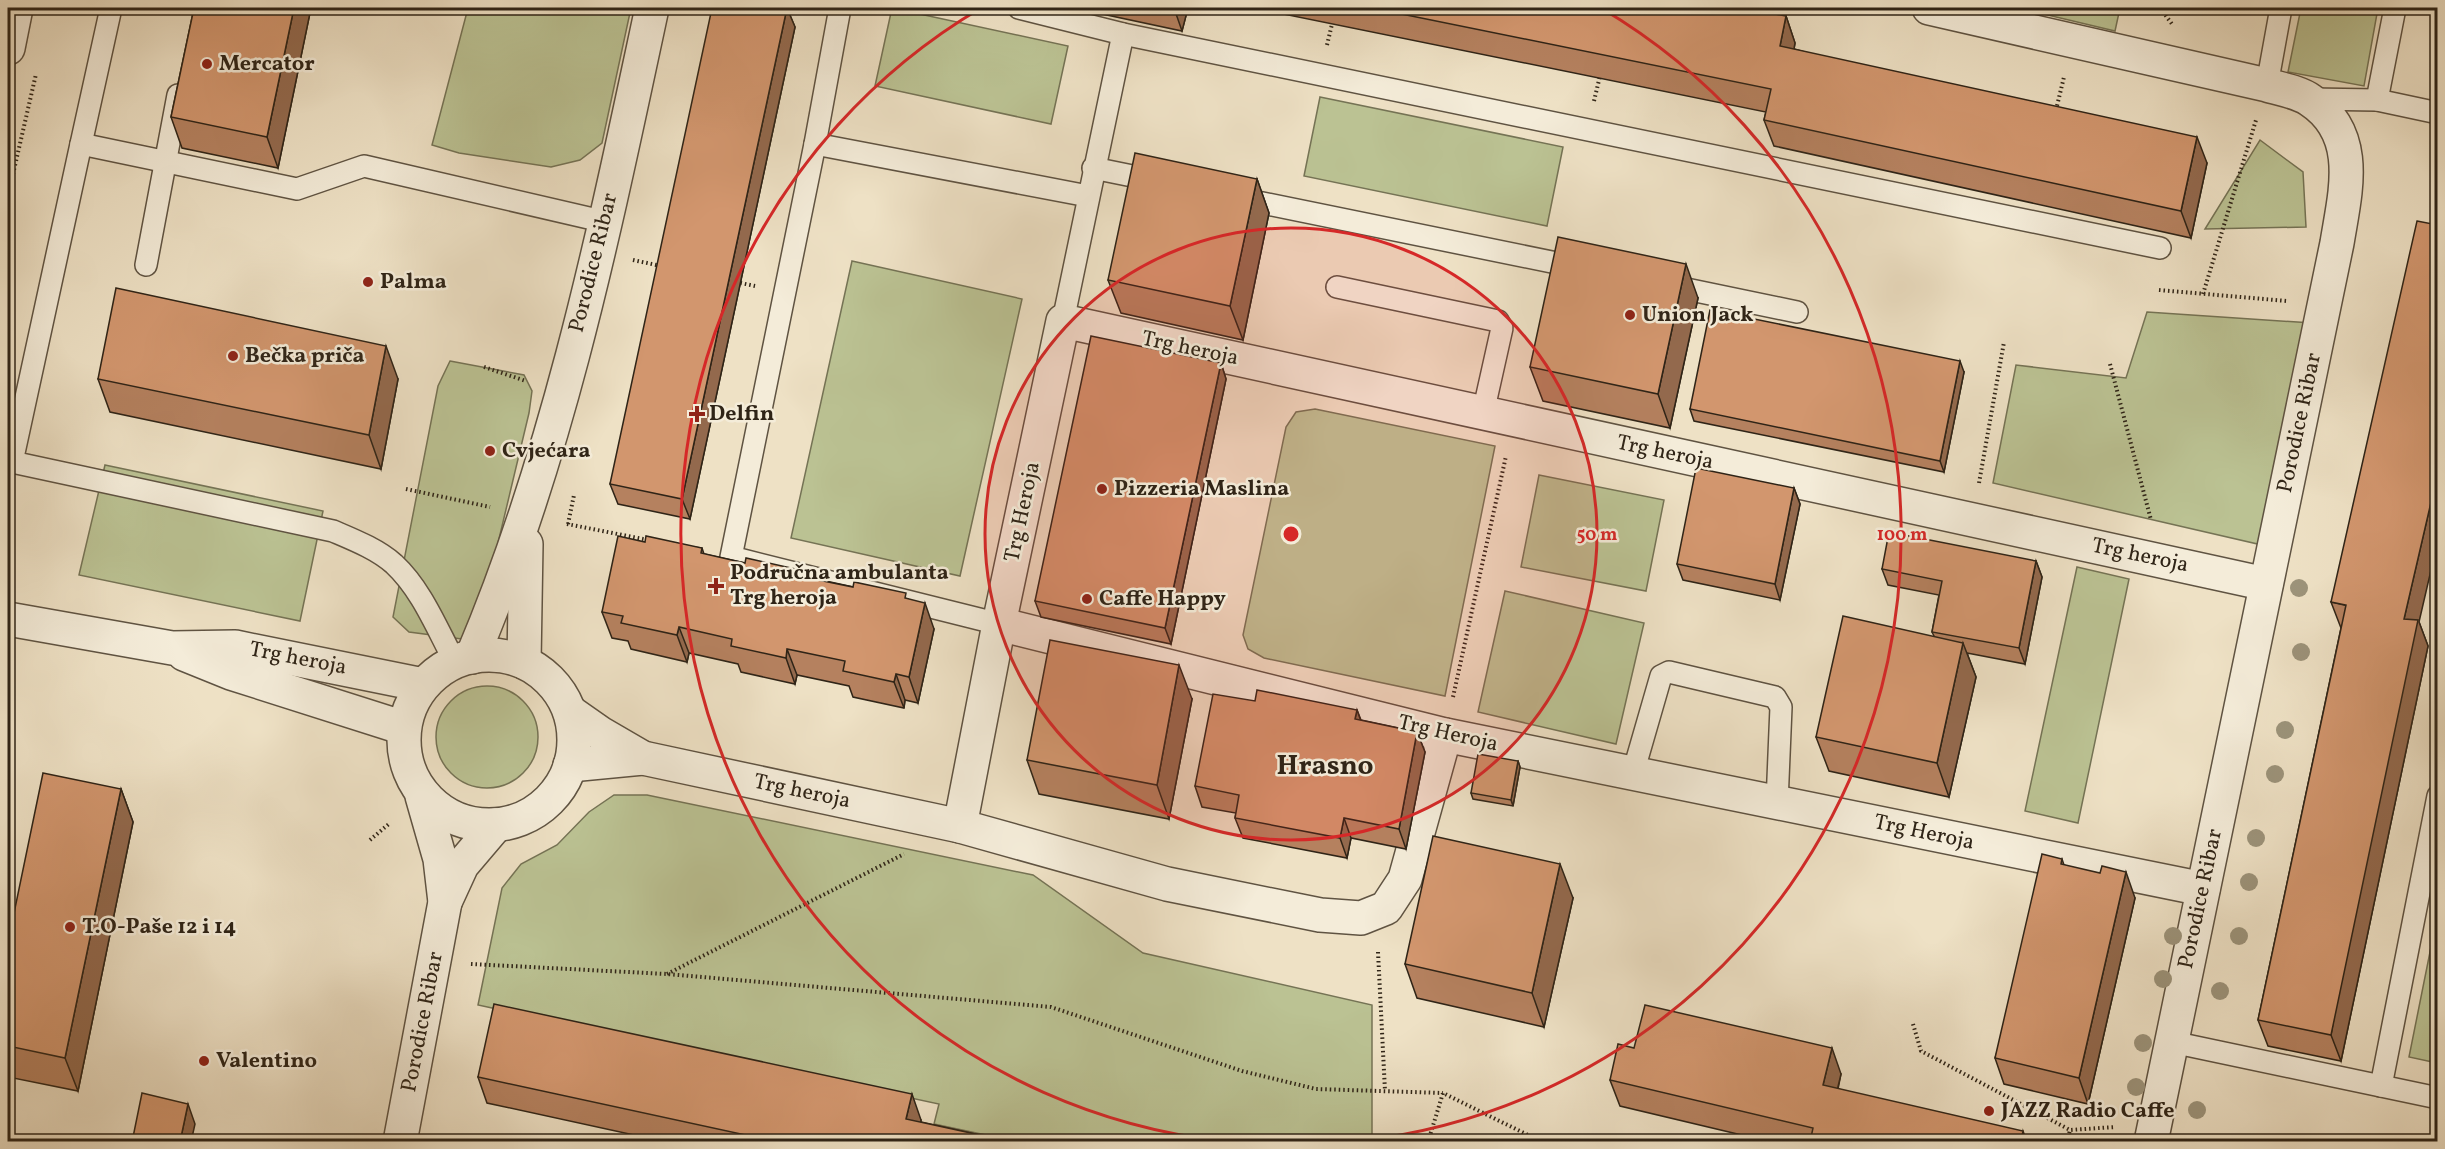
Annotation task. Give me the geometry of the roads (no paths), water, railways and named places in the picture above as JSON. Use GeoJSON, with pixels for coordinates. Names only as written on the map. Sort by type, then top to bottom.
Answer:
{"type":"FeatureCollection","features":[{"type":"Feature","properties":{"kind":"street"},"geometry":{"type":"LineString","coordinates":[[8,48],[16,8]]}},
{"type":"Feature","properties":{"kind":"street","name":"Porodice Ribar"},"geometry":{"type":"LineString","coordinates":[[464,659],[498,596],[527,515],[606,222],[652,8]]}},
{"type":"Feature","properties":{"kind":"street","name":"Porodice Ribar"},"geometry":{"type":"LineString","coordinates":[[1929,8],[2267,85],[2310,99],[2333,121],[2343,146],[2348,170],[2324,303],[2153,1133]]}},
{"type":"Feature","properties":{"kind":"street","name":"Trg heroja"},"geometry":{"type":"LineString","coordinates":[[1063,321],[2266,584]]}},
{"type":"Feature","properties":{"kind":"street","name":"Trg Heroja"},"geometry":{"type":"LineString","coordinates":[[1063,321],[999,624],[1444,735],[2203,889]]}},
{"type":"Feature","properties":{"kind":"street","name":"Porodice Ribar"},"geometry":{"type":"LineString","coordinates":[[524,662],[527,515]]}},
{"type":"Feature","properties":{"kind":"street","name":"Trg heroja"},"geometry":{"type":"LineString","coordinates":[[8,619],[172,648],[235,647],[423,685]]}},
{"type":"Feature","properties":{"kind":"street"},"geometry":{"type":"LineString","coordinates":[[960,826],[999,624]]}},
{"type":"Feature","properties":{"kind":"street","name":"Trg heroja"},"geometry":{"type":"LineString","coordinates":[[172,648],[231,673],[404,728]]}},
{"type":"Feature","properties":{"kind":"street"},"geometry":{"type":"LineString","coordinates":[[490,655],[524,662],[557,688],[570,712],[574,736],[570,765],[554,796],[536,811],[515,821],[496,825],[470,824],[450,816],[422,796],[409,770],[404,749],[404,728],[411,705],[423,685],[438,672],[464,659],[490,655]]}},
{"type":"Feature","properties":{"kind":"street","name":"Trg heroja"},"geometry":{"type":"LineString","coordinates":[[570,712],[643,758]]}},
{"type":"Feature","properties":{"kind":"street","name":"Trg heroja"},"geometry":{"type":"LineString","coordinates":[[570,765],[643,758],[960,826],[1167,884],[1320,915],[1360,918],[1386,908],[1405,879],[1444,735]]}},
{"type":"Feature","properties":{"kind":"street","name":"Porodice Ribar"},"geometry":{"type":"LineString","coordinates":[[422,796],[440,859],[445,902]]}},
{"type":"Feature","properties":{"kind":"street","name":"Porodice Ribar"},"geometry":{"type":"LineString","coordinates":[[400,1142],[445,902],[462,865],[496,825]]}},
{"type":"Feature","properties":{"kind":"lane"},"geometry":{"type":"LineString","coordinates":[[111,8],[12,462],[333,531],[366,546],[393,564],[417,591],[464,659]]}},
{"type":"Feature","properties":{"kind":"lane"},"geometry":{"type":"LineString","coordinates":[[840,8],[815,144],[731,557],[999,624]]}},
{"type":"Feature","properties":{"kind":"lane"},"geometry":{"type":"LineString","coordinates":[[1019,8],[1124,34],[2160,248]]}},
{"type":"Feature","properties":{"kind":"lane"},"geometry":{"type":"LineString","coordinates":[[2267,85],[2281,8]]}},
{"type":"Feature","properties":{"kind":"lane"},"geometry":{"type":"LineString","coordinates":[[2377,100],[2395,8]]}},
{"type":"Feature","properties":{"kind":"lane"},"geometry":{"type":"LineString","coordinates":[[1063,321],[1093,168],[1124,34]]}},
{"type":"Feature","properties":{"kind":"lane"},"geometry":{"type":"LineString","coordinates":[[146,265],[182,74]]}},
{"type":"Feature","properties":{"kind":"lane"},"geometry":{"type":"LineString","coordinates":[[2310,99],[2377,100],[2438,113]]}},
{"type":"Feature","properties":{"kind":"lane"},"geometry":{"type":"LineString","coordinates":[[81,144],[297,189],[364,166],[606,222]]}},
{"type":"Feature","properties":{"kind":"lane"},"geometry":{"type":"LineString","coordinates":[[815,144],[1088,196]]}},
{"type":"Feature","properties":{"kind":"lane"},"geometry":{"type":"LineString","coordinates":[[1093,168],[1175,185]]}},
{"type":"Feature","properties":{"kind":"lane"},"geometry":{"type":"LineString","coordinates":[[1222,195],[1598,271]]}},
{"type":"Feature","properties":{"kind":"lane"},"geometry":{"type":"LineString","coordinates":[[1645,280],[1797,312]]}},
{"type":"Feature","properties":{"kind":"lane"},"geometry":{"type":"LineString","coordinates":[[1337,287],[1498,321],[1502,328],[1499,417]]}},
{"type":"Feature","properties":{"kind":"lane"},"geometry":{"type":"LineString","coordinates":[[1633,773],[1661,676],[1669,672],[1775,697],[1781,707],[1777,803]]}},
{"type":"Feature","properties":{"kind":"lane"},"geometry":{"type":"LineString","coordinates":[[2381,1086],[2438,796]]}},
{"type":"Feature","properties":{"kind":"lane"},"geometry":{"type":"LineString","coordinates":[[2172,1042],[2438,1098]]}},
{"type":"Feature","properties":{"kind":"place","name":"Mercator"},"geometry":{"type":"Point","coordinates":[207,64]}},
{"type":"Feature","properties":{"kind":"place","name":"Palma"},"geometry":{"type":"Point","coordinates":[368,282]}},
{"type":"Feature","properties":{"kind":"place","name":"Union Jack"},"geometry":{"type":"Point","coordinates":[1630,315]}},
{"type":"Feature","properties":{"kind":"place","name":"Bečka priča"},"geometry":{"type":"Point","coordinates":[233,356]}},
{"type":"Feature","properties":{"kind":"place","name":"Delfin"},"geometry":{"type":"Point","coordinates":[697,414]}},
{"type":"Feature","properties":{"kind":"place","name":"Cvjećara"},"geometry":{"type":"Point","coordinates":[490,451]}},
{"type":"Feature","properties":{"kind":"place","name":"Pizzeria Maslina"},"geometry":{"type":"Point","coordinates":[1102,489]}},
{"type":"Feature","properties":{"kind":"place","name":"Područna ambulanta Trg heroja"},"geometry":{"type":"Point","coordinates":[716,586]}},
{"type":"Feature","properties":{"kind":"place","name":"Caffe Happy"},"geometry":{"type":"Point","coordinates":[1087,599]}},
{"type":"Feature","properties":{"kind":"place","name":"T.O-Paše 12 i 14"},"geometry":{"type":"Point","coordinates":[70,927]}},
{"type":"Feature","properties":{"kind":"place","name":"Valentino"},"geometry":{"type":"Point","coordinates":[204,1061]}},
{"type":"Feature","properties":{"kind":"place","name":"JAZZ Radio Caffe"},"geometry":{"type":"Point","coordinates":[1989,1111]}},
{"type":"Feature","properties":{"kind":"district","name":"Hrasno"},"geometry":{"type":"Point","coordinates":[1325,766]}}]}
